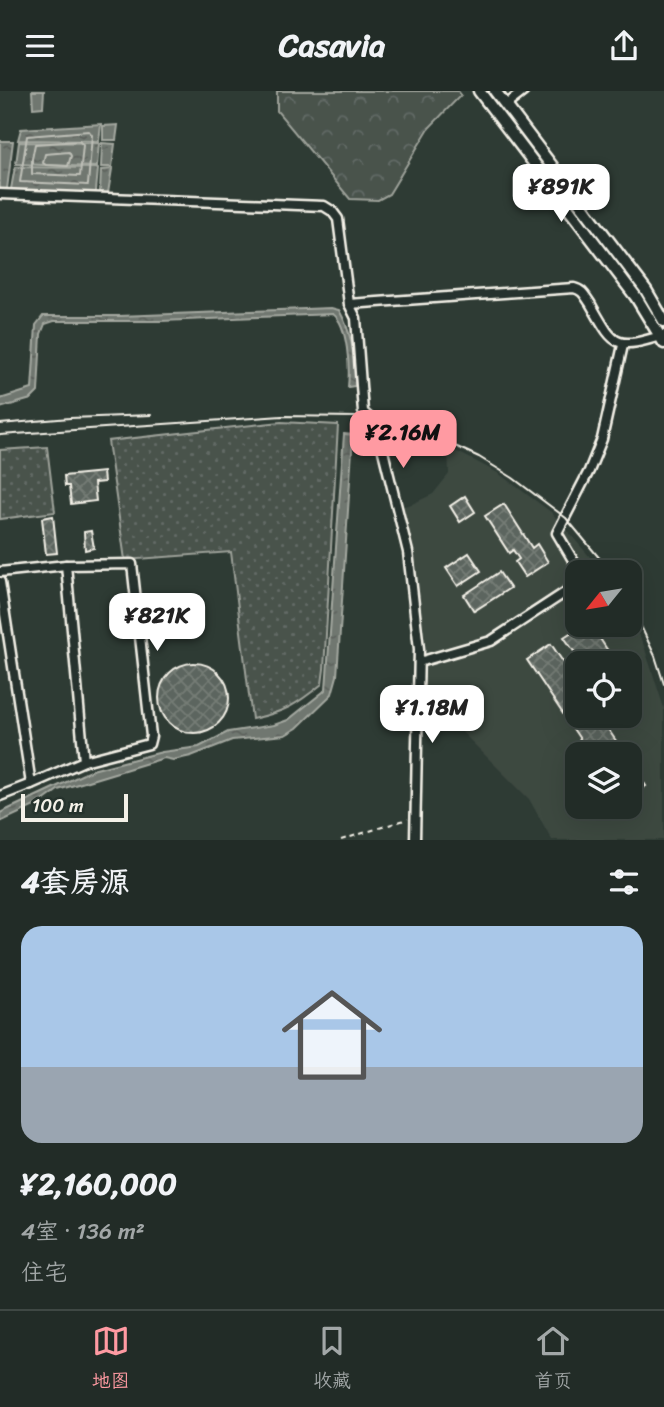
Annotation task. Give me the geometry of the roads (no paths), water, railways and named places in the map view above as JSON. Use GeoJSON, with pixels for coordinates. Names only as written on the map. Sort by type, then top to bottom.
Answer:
{"type":"FeatureCollection","features":[{"type":"Feature","properties":{"kind":"street"},"geometry":{"type":"LineString","coordinates":[[349,304],[574,288],[584,294],[611,338],[623,345],[662,338],[636,297],[479,91]]}},
{"type":"Feature","properties":{"kind":"street"},"geometry":{"type":"LineString","coordinates":[[495,91],[646,290],[664,321]]}},
{"type":"Feature","properties":{"kind":"street"},"geometry":{"type":"LineString","coordinates":[[506,105],[524,91]]}},
{"type":"Feature","properties":{"kind":"street"},"geometry":{"type":"LineString","coordinates":[[0,194],[324,206],[338,219],[349,304],[356,318],[363,412],[373,421],[382,447],[408,552],[419,661],[415,840]]}},
{"type":"Feature","properties":{"kind":"street"},"geometry":{"type":"LineString","coordinates":[[573,560],[556,533],[589,471],[602,439],[623,345]]}},
{"type":"Feature","properties":{"kind":"street"},"geometry":{"type":"LineString","coordinates":[[0,572],[66,565],[132,563],[151,724],[149,744],[84,761],[0,796]]}},
{"type":"Feature","properties":{"kind":"street"},"geometry":{"type":"LineString","coordinates":[[66,565],[84,761]]}},
{"type":"Feature","properties":{"kind":"street"},"geometry":{"type":"LineString","coordinates":[[0,582],[31,784]]}},
{"type":"Feature","properties":{"kind":"street"},"geometry":{"type":"LineString","coordinates":[[419,661],[491,641],[565,593]]}},
{"type":"Feature","properties":{"kind":"water"},"geometry":{"type":"Polygon","coordinates":[[[32,91],[44,91],[43,107],[33,108],[32,91]]]}},
{"type":"Feature","properties":{"kind":"water"},"geometry":{"type":"Polygon","coordinates":[[[101,124],[99,141],[18,140],[21,129],[101,124]]]}},
{"type":"Feature","properties":{"kind":"water"},"geometry":{"type":"Polygon","coordinates":[[[118,125],[116,140],[103,140],[103,126],[118,125]]]}},
{"type":"Feature","properties":{"kind":"water"},"geometry":{"type":"Polygon","coordinates":[[[0,141],[13,141],[7,189],[0,189],[0,141]]]}},
{"type":"Feature","properties":{"kind":"water"},"geometry":{"type":"Polygon","coordinates":[[[19,142],[99,143],[97,167],[16,164],[19,142]]]}},
{"type":"Feature","properties":{"kind":"water"},"geometry":{"type":"Polygon","coordinates":[[[102,143],[115,144],[112,167],[101,167],[102,143]]]}},
{"type":"Feature","properties":{"kind":"water"},"geometry":{"type":"Polygon","coordinates":[[[15,167],[96,168],[96,191],[13,190],[15,167]]]}},
{"type":"Feature","properties":{"kind":"water"},"geometry":{"type":"Polygon","coordinates":[[[112,169],[108,193],[100,192],[101,170],[112,169]]]}},
{"type":"Feature","properties":{"kind":"water"},"geometry":{"type":"Polygon","coordinates":[[[331,308],[339,310],[350,337],[355,386],[348,387],[345,337],[333,314],[161,321],[54,321],[45,324],[41,334],[38,392],[31,399],[0,408],[0,399],[32,389],[36,325],[43,316],[119,316],[331,308]]]}},
{"type":"Feature","properties":{"kind":"water"},"geometry":{"type":"Polygon","coordinates":[[[344,434],[353,435],[337,676],[332,694],[297,728],[285,735],[232,740],[191,756],[173,760],[164,758],[58,790],[39,804],[0,822],[0,813],[92,770],[162,752],[199,747],[228,732],[274,725],[288,720],[326,689],[344,434]]]}},
{"type":"Feature","properties":{"kind":"railway"},"geometry":{"type":"LineString","coordinates":[[0,424],[151,415]]}},
{"type":"Feature","properties":{"kind":"railway"},"geometry":{"type":"LineString","coordinates":[[0,435],[282,416],[355,417],[444,441],[479,457],[513,478],[566,518],[601,560]]}},
{"type":"Feature","properties":{"kind":"railway"},"geometry":{"type":"LineString","coordinates":[[642,628],[664,684]]}}]}
